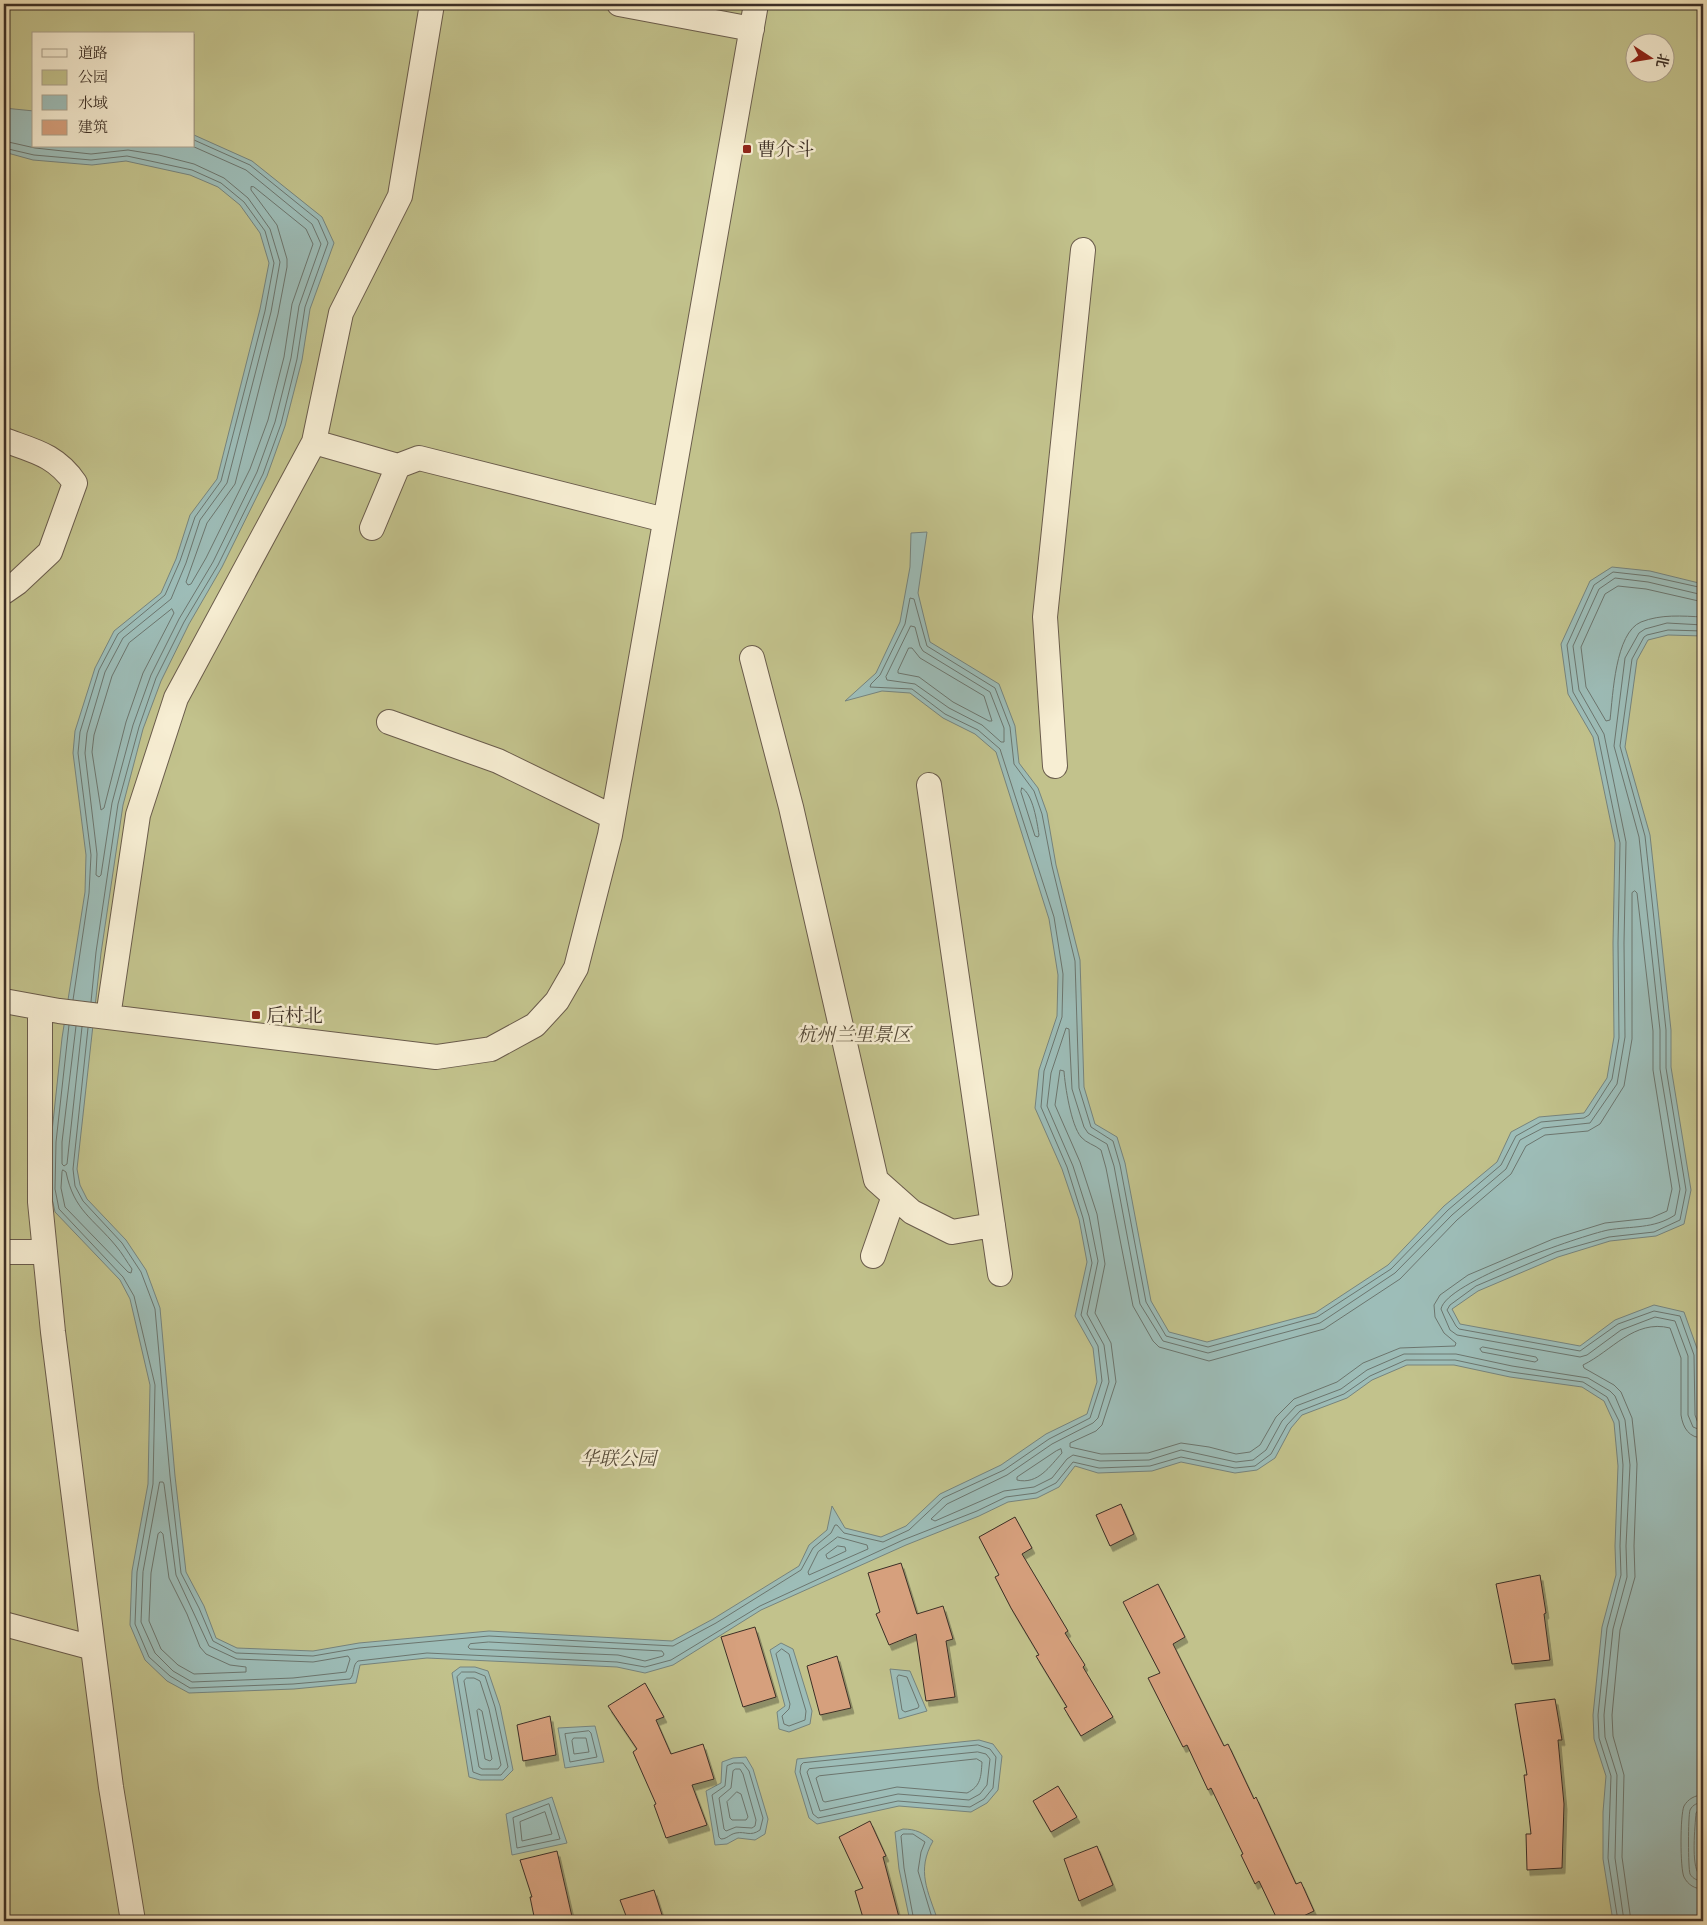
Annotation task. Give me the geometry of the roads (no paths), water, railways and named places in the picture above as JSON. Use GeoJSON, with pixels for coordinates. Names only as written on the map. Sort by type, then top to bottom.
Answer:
{"type":"FeatureCollection","features":[{"type":"Feature","properties":{"kind":"street"},"geometry":{"type":"LineString","coordinates":[[108,1017],[138,815],[176,698],[314,442],[341,313],[400,196],[432,4]]}},
{"type":"Feature","properties":{"kind":"street"},"geometry":{"type":"LineString","coordinates":[[619,4],[752,29]]}},
{"type":"Feature","properties":{"kind":"street"},"geometry":{"type":"LineString","coordinates":[[4,1001],[50,1010],[436,1057],[491,1049],[535,1025],[557,1001],[576,968],[612,817],[756,4]]}},
{"type":"Feature","properties":{"kind":"street"},"geometry":{"type":"LineString","coordinates":[[1054,766],[1045,617],[1083,250]]}},
{"type":"Feature","properties":{"kind":"street"},"geometry":{"type":"LineString","coordinates":[[4,440],[50,457],[68,473],[74,483],[50,552],[17,583],[4,592]]}},
{"type":"Feature","properties":{"kind":"street"},"geometry":{"type":"LineString","coordinates":[[314,442],[398,466],[419,458],[665,520]]}},
{"type":"Feature","properties":{"kind":"street"},"geometry":{"type":"LineString","coordinates":[[372,528],[398,466]]}},
{"type":"Feature","properties":{"kind":"street"},"geometry":{"type":"LineString","coordinates":[[752,658],[790,807],[876,1180],[912,1212],[952,1232],[993,1225]]}},
{"type":"Feature","properties":{"kind":"street"},"geometry":{"type":"LineString","coordinates":[[389,722],[498,761],[612,817]]}},
{"type":"Feature","properties":{"kind":"street"},"geometry":{"type":"LineString","coordinates":[[929,785],[1000,1274]]}},
{"type":"Feature","properties":{"kind":"street"},"geometry":{"type":"LineString","coordinates":[[50,1010],[40,1202],[93,1648],[111,1787],[133,1921]]}},
{"type":"Feature","properties":{"kind":"street"},"geometry":{"type":"LineString","coordinates":[[873,1256],[894,1196]]}},
{"type":"Feature","properties":{"kind":"street"},"geometry":{"type":"LineString","coordinates":[[4,1252],[45,1252]]}},
{"type":"Feature","properties":{"kind":"street"},"geometry":{"type":"LineString","coordinates":[[4,1624],[93,1648]]}},
{"type":"Feature","properties":{"kind":"water"},"geometry":{"type":"Polygon","coordinates":[[[4,108],[32,111],[32,148],[195,148],[195,135],[252,161],[322,217],[334,243],[310,309],[302,360],[285,426],[267,476],[222,567],[189,624],[161,681],[143,729],[123,805],[101,953],[77,1169],[80,1185],[87,1199],[126,1240],[146,1270],[160,1308],[175,1476],[186,1572],[204,1606],[216,1638],[237,1648],[313,1651],[359,1643],[489,1631],[672,1641],[713,1619],[799,1566],[809,1545],[827,1530],[832,1506],[845,1528],[881,1537],[906,1526],[940,1494],[1001,1465],[1046,1434],[1087,1414],[1097,1382],[1093,1348],[1075,1316],[1087,1262],[1079,1219],[1062,1169],[1035,1108],[1039,1070],[1057,1016],[1058,975],[1049,919],[996,752],[975,734],[943,718],[910,693],[882,691],[845,701],[876,673],[900,622],[910,567],[911,533],[927,532],[918,593],[930,642],[999,684],[1015,726],[1019,763],[1038,788],[1047,813],[1056,865],[1080,960],[1084,1087],[1095,1124],[1117,1137],[1125,1163],[1151,1301],[1169,1332],[1207,1342],[1315,1313],[1388,1265],[1444,1206],[1497,1162],[1511,1132],[1539,1117],[1584,1113],[1607,1078],[1614,1037],[1615,843],[1593,737],[1568,694],[1561,644],[1590,581],[1612,567],[1650,571],[1703,584],[1703,636],[1668,635],[1648,640],[1637,660],[1625,747],[1650,835],[1671,1030],[1671,1067],[1691,1190],[1684,1224],[1656,1236],[1610,1241],[1558,1257],[1478,1291],[1452,1309],[1460,1324],[1580,1346],[1615,1320],[1654,1305],[1684,1312],[1699,1354],[1700,1414],[1703,1428],[1703,1732],[1700,1843],[1702,1921],[1613,1921],[1603,1859],[1603,1812],[1606,1776],[1594,1739],[1593,1715],[1602,1627],[1616,1575],[1615,1546],[1618,1466],[1614,1423],[1604,1401],[1582,1387],[1510,1377],[1454,1365],[1407,1365],[1372,1380],[1347,1398],[1302,1415],[1291,1428],[1275,1458],[1257,1470],[1235,1473],[1181,1462],[1152,1471],[1098,1473],[1075,1466],[1059,1487],[1037,1498],[1008,1502],[979,1516],[906,1545],[761,1610],[673,1665],[645,1673],[617,1667],[427,1658],[360,1665],[356,1683],[294,1689],[189,1693],[167,1681],[145,1660],[130,1625],[132,1571],[148,1484],[150,1385],[130,1299],[120,1280],[55,1212],[50,1189],[51,1141],[62,1038],[85,892],[86,855],[73,753],[75,731],[95,668],[114,631],[161,593],[176,559],[190,515],[217,479],[260,309],[269,263],[260,233],[240,205],[218,187],[190,175],[126,161],[92,165],[33,160],[4,152],[4,108]]]}},
{"type":"Feature","properties":{"kind":"water"},"geometry":{"type":"Polygon","coordinates":[[[781,1643],[793,1649],[812,1711],[810,1724],[789,1732],[779,1729],[777,1712],[785,1706],[770,1650],[781,1643]]]}},
{"type":"Feature","properties":{"kind":"water"},"geometry":{"type":"Polygon","coordinates":[[[460,1667],[475,1667],[488,1671],[500,1706],[513,1770],[503,1780],[480,1780],[469,1777],[452,1673],[460,1667]]]}},
{"type":"Feature","properties":{"kind":"water"},"geometry":{"type":"Polygon","coordinates":[[[890,1669],[910,1671],[927,1711],[899,1719],[890,1669]]]}},
{"type":"Feature","properties":{"kind":"water"},"geometry":{"type":"Polygon","coordinates":[[[595,1726],[604,1762],[565,1768],[558,1728],[595,1726]]]}},
{"type":"Feature","properties":{"kind":"water"},"geometry":{"type":"Polygon","coordinates":[[[979,1740],[993,1744],[1002,1756],[998,1790],[987,1803],[971,1812],[899,1806],[817,1824],[809,1818],[795,1772],[797,1759],[979,1740]]]}},
{"type":"Feature","properties":{"kind":"water"},"geometry":{"type":"Polygon","coordinates":[[[746,1757],[753,1769],[768,1819],[765,1834],[755,1840],[738,1838],[727,1844],[715,1845],[706,1791],[721,1783],[722,1762],[733,1758],[746,1757]]]}},
{"type":"Feature","properties":{"kind":"water"},"geometry":{"type":"Polygon","coordinates":[[[552,1797],[567,1843],[512,1855],[506,1814],[552,1797]]]}},
{"type":"Feature","properties":{"kind":"water"},"geometry":{"type":"Polygon","coordinates":[[[903,1829],[919,1832],[933,1841],[925,1862],[924,1872],[925,1881],[938,1921],[910,1921],[899,1869],[895,1832],[903,1829]]]}},
{"type":"Feature","properties":{"kind":"place","name":"曹介斗"},"geometry":{"type":"Point","coordinates":[747,149]}},
{"type":"Feature","properties":{"kind":"place","name":"后村北"},"geometry":{"type":"Point","coordinates":[256,1015]}},
{"type":"Feature","properties":{"kind":"park label","name":"杭州兰里景区"},"geometry":{"type":"Point","coordinates":[854,1034]}},
{"type":"Feature","properties":{"kind":"park label","name":"华联公园"},"geometry":{"type":"Point","coordinates":[618,1458]}}]}
